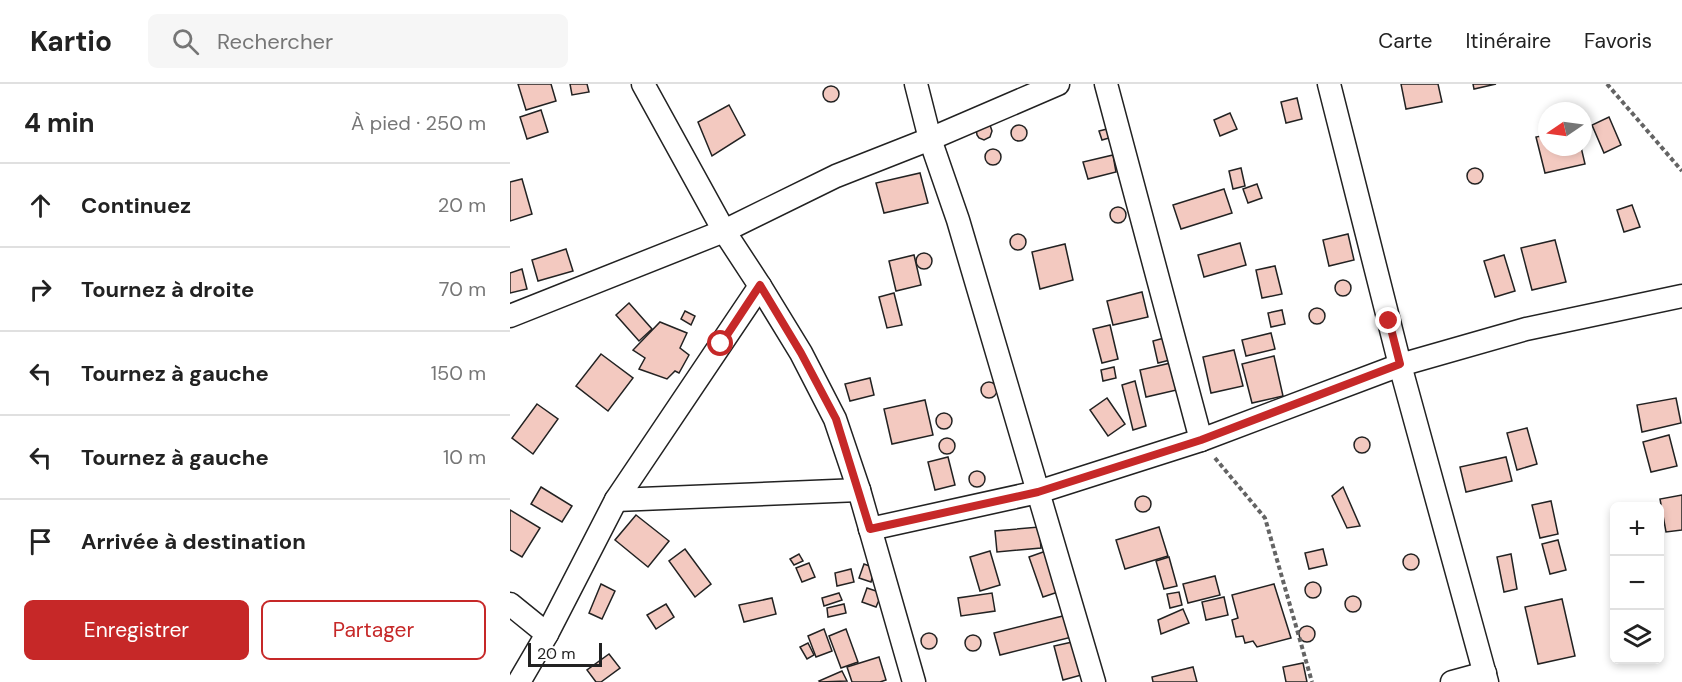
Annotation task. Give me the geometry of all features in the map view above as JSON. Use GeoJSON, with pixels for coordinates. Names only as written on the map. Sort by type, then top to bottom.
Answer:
{"type":"FeatureCollection","features":[{"type":"Feature","properties":{"kind":"street"},"geometry":{"type":"LineString","coordinates":[[643,84],[724,231],[801,353],[836,419],[859,490],[914,682]]}},
{"type":"Feature","properties":{"kind":"street"},"geometry":{"type":"LineString","coordinates":[[916,84],[930,139],[958,220],[1094,682]]}},
{"type":"Feature","properties":{"kind":"street"},"geometry":{"type":"LineString","coordinates":[[510,316],[724,231],[836,176],[930,139],[1058,84]]}},
{"type":"Feature","properties":{"kind":"street"},"geometry":{"type":"LineString","coordinates":[[1106,84],[1201,440]]}},
{"type":"Feature","properties":{"kind":"street"},"geometry":{"type":"LineString","coordinates":[[1329,84],[1400,364],[1486,678],[1452,682]]}},
{"type":"Feature","properties":{"kind":"street"},"geometry":{"type":"LineString","coordinates":[[519,682],[547,634],[616,500],[760,285]]}},
{"type":"Feature","properties":{"kind":"street"},"geometry":{"type":"LineString","coordinates":[[870,529],[1038,492],[1201,440],[1400,364],[1526,329],[1682,296]]}},
{"type":"Feature","properties":{"kind":"street"},"geometry":{"type":"LineString","coordinates":[[616,500],[859,490]]}},
{"type":"Feature","properties":{"kind":"street"},"geometry":{"type":"LineString","coordinates":[[510,604],[547,634]]}},
{"type":"Feature","properties":{"kind":"path"},"geometry":{"type":"LineString","coordinates":[[1607,84],[1682,171]]}},
{"type":"Feature","properties":{"kind":"path"},"geometry":{"type":"LineString","coordinates":[[1201,440],[1265,518],[1312,682]]}},
{"type":"Feature","properties":{"kind":"building"},"geometry":{"type":"Polygon","coordinates":[[[518,84],[551,84],[556,101],[526,110],[518,84]]]}},
{"type":"Feature","properties":{"kind":"building"},"geometry":{"type":"Polygon","coordinates":[[[570,84],[587,84],[589,92],[572,95],[570,84]]]}},
{"type":"Feature","properties":{"kind":"building"},"geometry":{"type":"Polygon","coordinates":[[[1401,84],[1438,84],[1442,102],[1406,109],[1401,84]]]}},
{"type":"Feature","properties":{"kind":"building"},"geometry":{"type":"Polygon","coordinates":[[[1473,84],[1496,84],[1474,89],[1473,84]]]}},
{"type":"Feature","properties":{"kind":"building"},"geometry":{"type":"Polygon","coordinates":[[[828,86],[834,86],[839,94],[837,100],[828,102],[823,97],[823,91],[828,86]]]}},
{"type":"Feature","properties":{"kind":"building"},"geometry":{"type":"Polygon","coordinates":[[[1297,98],[1302,119],[1286,123],[1281,102],[1297,98]]]}},
{"type":"Feature","properties":{"kind":"building"},"geometry":{"type":"Polygon","coordinates":[[[729,105],[745,135],[712,156],[698,122],[729,105]]]}},
{"type":"Feature","properties":{"kind":"building"},"geometry":{"type":"Polygon","coordinates":[[[541,110],[548,132],[527,139],[520,117],[541,110]]]}},
{"type":"Feature","properties":{"kind":"building"},"geometry":{"type":"Polygon","coordinates":[[[1230,113],[1237,129],[1220,136],[1214,120],[1230,113]]]}},
{"type":"Feature","properties":{"kind":"building"},"geometry":{"type":"Polygon","coordinates":[[[1609,117],[1621,145],[1604,153],[1592,125],[1609,117]]]}},
{"type":"Feature","properties":{"kind":"building"},"geometry":{"type":"Polygon","coordinates":[[[990,125],[992,131],[990,137],[984,140],[979,138],[976,128],[990,125]]]}},
{"type":"Feature","properties":{"kind":"building"},"geometry":{"type":"Polygon","coordinates":[[[1016,125],[1022,125],[1027,133],[1025,139],[1016,141],[1011,136],[1011,130],[1016,125]]]}},
{"type":"Feature","properties":{"kind":"building"},"geometry":{"type":"Polygon","coordinates":[[[1107,129],[1109,138],[1102,140],[1099,131],[1107,129]]]}},
{"type":"Feature","properties":{"kind":"building"},"geometry":{"type":"Polygon","coordinates":[[[990,149],[996,149],[1001,157],[999,163],[990,165],[985,160],[985,154],[990,149]]]}},
{"type":"Feature","properties":{"kind":"building"},"geometry":{"type":"Polygon","coordinates":[[[1113,155],[1116,172],[1088,179],[1083,162],[1113,155]]]}},
{"type":"Feature","properties":{"kind":"building"},"geometry":{"type":"Polygon","coordinates":[[[1541,156],[1583,156],[1585,164],[1545,173],[1541,156]]]}},
{"type":"Feature","properties":{"kind":"building"},"geometry":{"type":"Polygon","coordinates":[[[1241,168],[1245,186],[1233,189],[1229,171],[1241,168]]]}},
{"type":"Feature","properties":{"kind":"building"},"geometry":{"type":"Polygon","coordinates":[[[1472,168],[1478,168],[1483,176],[1481,182],[1472,184],[1467,179],[1467,173],[1472,168]]]}},
{"type":"Feature","properties":{"kind":"building"},"geometry":{"type":"Polygon","coordinates":[[[920,173],[928,203],[884,213],[876,183],[920,173]]]}},
{"type":"Feature","properties":{"kind":"building"},"geometry":{"type":"Polygon","coordinates":[[[522,179],[532,214],[510,221],[510,182],[522,179]]]}},
{"type":"Feature","properties":{"kind":"building"},"geometry":{"type":"Polygon","coordinates":[[[1257,184],[1262,198],[1248,203],[1243,189],[1257,184]]]}},
{"type":"Feature","properties":{"kind":"building"},"geometry":{"type":"Polygon","coordinates":[[[1224,189],[1232,213],[1181,229],[1173,205],[1224,189]]]}},
{"type":"Feature","properties":{"kind":"building"},"geometry":{"type":"Polygon","coordinates":[[[1632,205],[1640,227],[1624,232],[1617,210],[1632,205]]]}},
{"type":"Feature","properties":{"kind":"building"},"geometry":{"type":"Polygon","coordinates":[[[1115,207],[1121,207],[1126,215],[1124,221],[1115,223],[1110,218],[1110,212],[1115,207]]]}},
{"type":"Feature","properties":{"kind":"building"},"geometry":{"type":"Polygon","coordinates":[[[1015,234],[1021,234],[1026,242],[1024,248],[1015,250],[1010,245],[1010,239],[1015,234]]]}},
{"type":"Feature","properties":{"kind":"building"},"geometry":{"type":"Polygon","coordinates":[[[1348,234],[1354,260],[1329,266],[1323,240],[1348,234]]]}},
{"type":"Feature","properties":{"kind":"building"},"geometry":{"type":"Polygon","coordinates":[[[1555,240],[1566,282],[1532,290],[1521,248],[1555,240]]]}},
{"type":"Feature","properties":{"kind":"building"},"geometry":{"type":"Polygon","coordinates":[[[1240,243],[1246,265],[1204,277],[1198,255],[1240,243]]]}},
{"type":"Feature","properties":{"kind":"building"},"geometry":{"type":"Polygon","coordinates":[[[1065,244],[1073,280],[1040,289],[1032,252],[1065,244]]]}},
{"type":"Feature","properties":{"kind":"building"},"geometry":{"type":"Polygon","coordinates":[[[566,249],[573,271],[538,281],[532,260],[566,249]]]}},
{"type":"Feature","properties":{"kind":"building"},"geometry":{"type":"Polygon","coordinates":[[[921,253],[927,253],[932,261],[930,267],[921,269],[916,264],[916,258],[921,253]]]}},
{"type":"Feature","properties":{"kind":"building"},"geometry":{"type":"Polygon","coordinates":[[[914,255],[921,285],[896,291],[889,261],[914,255]]]}},
{"type":"Feature","properties":{"kind":"building"},"geometry":{"type":"Polygon","coordinates":[[[1504,255],[1515,291],[1495,297],[1484,261],[1504,255]]]}},
{"type":"Feature","properties":{"kind":"building"},"geometry":{"type":"Polygon","coordinates":[[[1275,266],[1282,294],[1262,298],[1256,270],[1275,266]]]}},
{"type":"Feature","properties":{"kind":"building"},"geometry":{"type":"Polygon","coordinates":[[[522,269],[527,289],[510,293],[510,273],[522,269]]]}},
{"type":"Feature","properties":{"kind":"building"},"geometry":{"type":"Polygon","coordinates":[[[1340,280],[1346,280],[1351,288],[1349,294],[1340,296],[1335,291],[1335,285],[1340,280]]]}},
{"type":"Feature","properties":{"kind":"building"},"geometry":{"type":"Polygon","coordinates":[[[1142,292],[1148,317],[1113,325],[1107,301],[1142,292]]]}},
{"type":"Feature","properties":{"kind":"building"},"geometry":{"type":"Polygon","coordinates":[[[894,293],[902,325],[887,328],[879,297],[894,293]]]}},
{"type":"Feature","properties":{"kind":"building"},"geometry":{"type":"Polygon","coordinates":[[[629,303],[652,329],[639,341],[616,315],[629,303]]]}},
{"type":"Feature","properties":{"kind":"building"},"geometry":{"type":"Polygon","coordinates":[[[1314,308],[1320,308],[1325,316],[1323,322],[1314,324],[1309,319],[1309,313],[1314,308]]]}},
{"type":"Feature","properties":{"kind":"building"},"geometry":{"type":"Polygon","coordinates":[[[1282,310],[1285,324],[1271,327],[1268,313],[1282,310]]]}},
{"type":"Feature","properties":{"kind":"building"},"geometry":{"type":"Polygon","coordinates":[[[685,311],[695,316],[691,325],[681,319],[685,311]]]}},
{"type":"Feature","properties":{"kind":"building"},"geometry":{"type":"Polygon","coordinates":[[[660,322],[687,333],[680,348],[689,355],[679,373],[675,371],[667,379],[639,369],[645,358],[633,350],[660,322]]]}},
{"type":"Feature","properties":{"kind":"building"},"geometry":{"type":"Polygon","coordinates":[[[1110,325],[1118,359],[1102,363],[1093,329],[1110,325]]]}},
{"type":"Feature","properties":{"kind":"building"},"geometry":{"type":"Polygon","coordinates":[[[1271,333],[1275,349],[1246,356],[1242,340],[1271,333]]]}},
{"type":"Feature","properties":{"kind":"building"},"geometry":{"type":"Polygon","coordinates":[[[1168,337],[1174,359],[1158,363],[1153,341],[1168,337]]]}},
{"type":"Feature","properties":{"kind":"building"},"geometry":{"type":"Polygon","coordinates":[[[1234,350],[1243,386],[1211,393],[1203,357],[1234,350]]]}},
{"type":"Feature","properties":{"kind":"building"},"geometry":{"type":"Polygon","coordinates":[[[601,354],[633,378],[608,411],[576,386],[601,354]]]}},
{"type":"Feature","properties":{"kind":"building"},"geometry":{"type":"Polygon","coordinates":[[[1274,356],[1283,396],[1252,403],[1242,364],[1274,356]]]}},
{"type":"Feature","properties":{"kind":"building"},"geometry":{"type":"Polygon","coordinates":[[[1175,362],[1181,389],[1146,397],[1140,370],[1175,362]]]}},
{"type":"Feature","properties":{"kind":"building"},"geometry":{"type":"Polygon","coordinates":[[[1114,367],[1116,378],[1103,381],[1101,370],[1114,367]]]}},
{"type":"Feature","properties":{"kind":"building"},"geometry":{"type":"Polygon","coordinates":[[[870,378],[874,395],[850,401],[845,384],[870,378]]]}},
{"type":"Feature","properties":{"kind":"building"},"geometry":{"type":"Polygon","coordinates":[[[1135,381],[1146,426],[1133,430],[1122,385],[1135,381]]]}},
{"type":"Feature","properties":{"kind":"building"},"geometry":{"type":"Polygon","coordinates":[[[989,382],[995,384],[997,390],[995,396],[989,398],[983,396],[981,390],[983,384],[989,382]]]}},
{"type":"Feature","properties":{"kind":"building"},"geometry":{"type":"Polygon","coordinates":[[[1107,398],[1125,424],[1108,436],[1090,410],[1107,398]]]}},
{"type":"Feature","properties":{"kind":"building"},"geometry":{"type":"Polygon","coordinates":[[[1676,398],[1681,423],[1642,432],[1637,405],[1676,398]]]}},
{"type":"Feature","properties":{"kind":"building"},"geometry":{"type":"Polygon","coordinates":[[[925,400],[933,435],[892,444],[884,409],[925,400]]]}},
{"type":"Feature","properties":{"kind":"building"},"geometry":{"type":"Polygon","coordinates":[[[537,404],[558,419],[533,454],[512,438],[537,404]]]}},
{"type":"Feature","properties":{"kind":"building"},"geometry":{"type":"Polygon","coordinates":[[[941,413],[947,413],[952,421],[950,427],[941,429],[936,424],[936,418],[941,413]]]}},
{"type":"Feature","properties":{"kind":"building"},"geometry":{"type":"Polygon","coordinates":[[[1527,428],[1537,464],[1517,470],[1507,433],[1527,428]]]}},
{"type":"Feature","properties":{"kind":"building"},"geometry":{"type":"Polygon","coordinates":[[[1669,435],[1677,466],[1651,472],[1643,442],[1669,435]]]}},
{"type":"Feature","properties":{"kind":"building"},"geometry":{"type":"Polygon","coordinates":[[[1359,437],[1365,437],[1370,445],[1368,451],[1359,453],[1354,448],[1354,442],[1359,437]]]}},
{"type":"Feature","properties":{"kind":"building"},"geometry":{"type":"Polygon","coordinates":[[[944,438],[950,438],[955,446],[953,452],[944,454],[939,449],[939,443],[944,438]]]}},
{"type":"Feature","properties":{"kind":"building"},"geometry":{"type":"Polygon","coordinates":[[[948,457],[955,485],[935,490],[928,462],[948,457]]]}},
{"type":"Feature","properties":{"kind":"building"},"geometry":{"type":"Polygon","coordinates":[[[1506,457],[1512,481],[1466,492],[1460,467],[1506,457]]]}},
{"type":"Feature","properties":{"kind":"building"},"geometry":{"type":"Polygon","coordinates":[[[974,471],[980,471],[985,479],[983,485],[974,487],[969,482],[969,476],[974,471]]]}},
{"type":"Feature","properties":{"kind":"building"},"geometry":{"type":"Polygon","coordinates":[[[541,487],[572,506],[562,522],[531,504],[541,487]]]}},
{"type":"Feature","properties":{"kind":"building"},"geometry":{"type":"Polygon","coordinates":[[[1343,487],[1360,526],[1347,528],[1332,496],[1343,487]]]}},
{"type":"Feature","properties":{"kind":"building"},"geometry":{"type":"Polygon","coordinates":[[[1682,495],[1682,530],[1666,532],[1664,502],[1661,502],[1660,499],[1682,495]]]}},
{"type":"Feature","properties":{"kind":"building"},"geometry":{"type":"Polygon","coordinates":[[[1140,496],[1146,496],[1151,504],[1149,510],[1140,512],[1135,507],[1135,501],[1140,496]]]}},
{"type":"Feature","properties":{"kind":"building"},"geometry":{"type":"Polygon","coordinates":[[[1551,501],[1558,534],[1540,538],[1532,505],[1551,501]]]}},
{"type":"Feature","properties":{"kind":"building"},"geometry":{"type":"Polygon","coordinates":[[[510,510],[540,528],[522,557],[510,550],[510,510]]]}},
{"type":"Feature","properties":{"kind":"building"},"geometry":{"type":"Polygon","coordinates":[[[636,515],[669,541],[648,567],[615,540],[636,515]]]}},
{"type":"Feature","properties":{"kind":"building"},"geometry":{"type":"Polygon","coordinates":[[[1039,527],[1041,548],[997,552],[995,531],[1039,527]]]}},
{"type":"Feature","properties":{"kind":"building"},"geometry":{"type":"Polygon","coordinates":[[[1159,527],[1168,556],[1125,569],[1116,540],[1159,527]]]}},
{"type":"Feature","properties":{"kind":"building"},"geometry":{"type":"Polygon","coordinates":[[[1558,540],[1566,570],[1550,574],[1542,544],[1558,540]]]}},
{"type":"Feature","properties":{"kind":"building"},"geometry":{"type":"Polygon","coordinates":[[[685,549],[711,584],[695,597],[669,561],[685,549]]]}},
{"type":"Feature","properties":{"kind":"building"},"geometry":{"type":"Polygon","coordinates":[[[1323,549],[1327,565],[1309,569],[1305,553],[1323,549]]]}},
{"type":"Feature","properties":{"kind":"building"},"geometry":{"type":"Polygon","coordinates":[[[990,551],[1000,585],[980,591],[970,557],[990,551]]]}},
{"type":"Feature","properties":{"kind":"building"},"geometry":{"type":"Polygon","coordinates":[[[1046,551],[1061,591],[1043,597],[1029,557],[1046,551]]]}},
{"type":"Feature","properties":{"kind":"building"},"geometry":{"type":"Polygon","coordinates":[[[799,554],[803,561],[794,565],[790,559],[799,554]]]}},
{"type":"Feature","properties":{"kind":"building"},"geometry":{"type":"Polygon","coordinates":[[[1408,554],[1414,554],[1419,562],[1417,568],[1408,570],[1403,565],[1403,559],[1408,554]]]}},
{"type":"Feature","properties":{"kind":"building"},"geometry":{"type":"Polygon","coordinates":[[[1511,554],[1517,589],[1504,592],[1497,557],[1511,554]]]}},
{"type":"Feature","properties":{"kind":"building"},"geometry":{"type":"Polygon","coordinates":[[[1169,557],[1177,586],[1164,589],[1156,561],[1169,557]]]}},
{"type":"Feature","properties":{"kind":"building"},"geometry":{"type":"Polygon","coordinates":[[[809,563],[815,577],[802,582],[796,568],[809,563]]]}},
{"type":"Feature","properties":{"kind":"building"},"geometry":{"type":"Polygon","coordinates":[[[864,564],[875,568],[871,582],[859,578],[864,564]]]}},
{"type":"Feature","properties":{"kind":"building"},"geometry":{"type":"Polygon","coordinates":[[[851,569],[854,582],[837,586],[835,573],[851,569]]]}},
{"type":"Feature","properties":{"kind":"building"},"geometry":{"type":"Polygon","coordinates":[[[1215,576],[1220,595],[1188,603],[1183,584],[1215,576]]]}},
{"type":"Feature","properties":{"kind":"building"},"geometry":{"type":"Polygon","coordinates":[[[1310,582],[1316,582],[1321,590],[1319,596],[1310,598],[1305,593],[1305,587],[1310,582]]]}},
{"type":"Feature","properties":{"kind":"building"},"geometry":{"type":"Polygon","coordinates":[[[601,584],[615,591],[602,619],[589,613],[601,584]]]}},
{"type":"Feature","properties":{"kind":"building"},"geometry":{"type":"Polygon","coordinates":[[[1274,584],[1291,638],[1257,647],[1253,641],[1245,643],[1243,636],[1236,637],[1232,620],[1238,618],[1232,595],[1274,584]]]}},
{"type":"Feature","properties":{"kind":"building"},"geometry":{"type":"Polygon","coordinates":[[[867,588],[882,593],[876,607],[862,602],[867,588]]]}},
{"type":"Feature","properties":{"kind":"building"},"geometry":{"type":"Polygon","coordinates":[[[1179,592],[1182,605],[1170,608],[1167,594],[1179,592]]]}},
{"type":"Feature","properties":{"kind":"building"},"geometry":{"type":"Polygon","coordinates":[[[839,593],[842,600],[824,606],[822,598],[839,593]]]}},
{"type":"Feature","properties":{"kind":"building"},"geometry":{"type":"Polygon","coordinates":[[[992,593],[995,611],[961,616],[958,598],[992,593]]]}},
{"type":"Feature","properties":{"kind":"building"},"geometry":{"type":"Polygon","coordinates":[[[1350,596],[1356,596],[1361,604],[1359,610],[1350,612],[1345,607],[1345,601],[1350,596]]]}},
{"type":"Feature","properties":{"kind":"building"},"geometry":{"type":"Polygon","coordinates":[[[1224,597],[1228,615],[1206,620],[1202,602],[1224,597]]]}},
{"type":"Feature","properties":{"kind":"building"},"geometry":{"type":"Polygon","coordinates":[[[772,598],[776,614],[744,622],[739,605],[772,598]]]}},
{"type":"Feature","properties":{"kind":"building"},"geometry":{"type":"Polygon","coordinates":[[[1562,599],[1575,656],[1538,664],[1525,607],[1562,599]]]}},
{"type":"Feature","properties":{"kind":"building"},"geometry":{"type":"Polygon","coordinates":[[[666,604],[674,617],[656,629],[647,615],[666,604]]]}},
{"type":"Feature","properties":{"kind":"building"},"geometry":{"type":"Polygon","coordinates":[[[844,604],[846,613],[828,617],[827,608],[844,604]]]}},
{"type":"Feature","properties":{"kind":"building"},"geometry":{"type":"Polygon","coordinates":[[[1183,609],[1189,623],[1161,634],[1158,620],[1183,609]]]}},
{"type":"Feature","properties":{"kind":"building"},"geometry":{"type":"Polygon","coordinates":[[[1067,615],[1072,637],[1000,655],[994,633],[1067,615]]]}},
{"type":"Feature","properties":{"kind":"building"},"geometry":{"type":"Polygon","coordinates":[[[1304,626],[1310,626],[1315,634],[1313,640],[1304,642],[1299,637],[1299,631],[1304,626]]]}},
{"type":"Feature","properties":{"kind":"building"},"geometry":{"type":"Polygon","coordinates":[[[824,629],[832,651],[816,657],[808,636],[824,629]]]}},
{"type":"Feature","properties":{"kind":"building"},"geometry":{"type":"Polygon","coordinates":[[[846,629],[858,662],[841,668],[829,636],[846,629]]]}},
{"type":"Feature","properties":{"kind":"building"},"geometry":{"type":"Polygon","coordinates":[[[926,633],[932,633],[937,641],[935,647],[926,649],[921,644],[921,638],[926,633]]]}},
{"type":"Feature","properties":{"kind":"building"},"geometry":{"type":"Polygon","coordinates":[[[970,635],[976,635],[981,643],[979,649],[970,651],[965,646],[965,640],[970,635]]]}},
{"type":"Feature","properties":{"kind":"building"},"geometry":{"type":"Polygon","coordinates":[[[1077,641],[1085,674],[1063,680],[1054,646],[1077,641]]]}},
{"type":"Feature","properties":{"kind":"building"},"geometry":{"type":"Polygon","coordinates":[[[808,643],[814,655],[807,659],[800,647],[808,643]]]}},
{"type":"Feature","properties":{"kind":"building"},"geometry":{"type":"Polygon","coordinates":[[[609,654],[620,668],[601,682],[596,682],[587,670],[609,654]]]}},
{"type":"Feature","properties":{"kind":"building"},"geometry":{"type":"Polygon","coordinates":[[[879,657],[886,680],[852,682],[847,667],[879,657]]]}},
{"type":"Feature","properties":{"kind":"building"},"geometry":{"type":"Polygon","coordinates":[[[1303,663],[1307,682],[1286,682],[1283,667],[1303,663]]]}},
{"type":"Feature","properties":{"kind":"building"},"geometry":{"type":"Polygon","coordinates":[[[1193,667],[1197,682],[1153,682],[1152,677],[1193,667]]]}},
{"type":"Feature","properties":{"kind":"building"},"geometry":{"type":"Polygon","coordinates":[[[842,671],[847,681],[819,681],[842,671]]]}},
{"type":"Feature","properties":{"kind":"route"},"geometry":{"type":"LineString","coordinates":[[721,344],[760,285],[801,353],[836,419],[870,529],[1038,492],[1201,440],[1400,364],[1389,321]]}}]}
